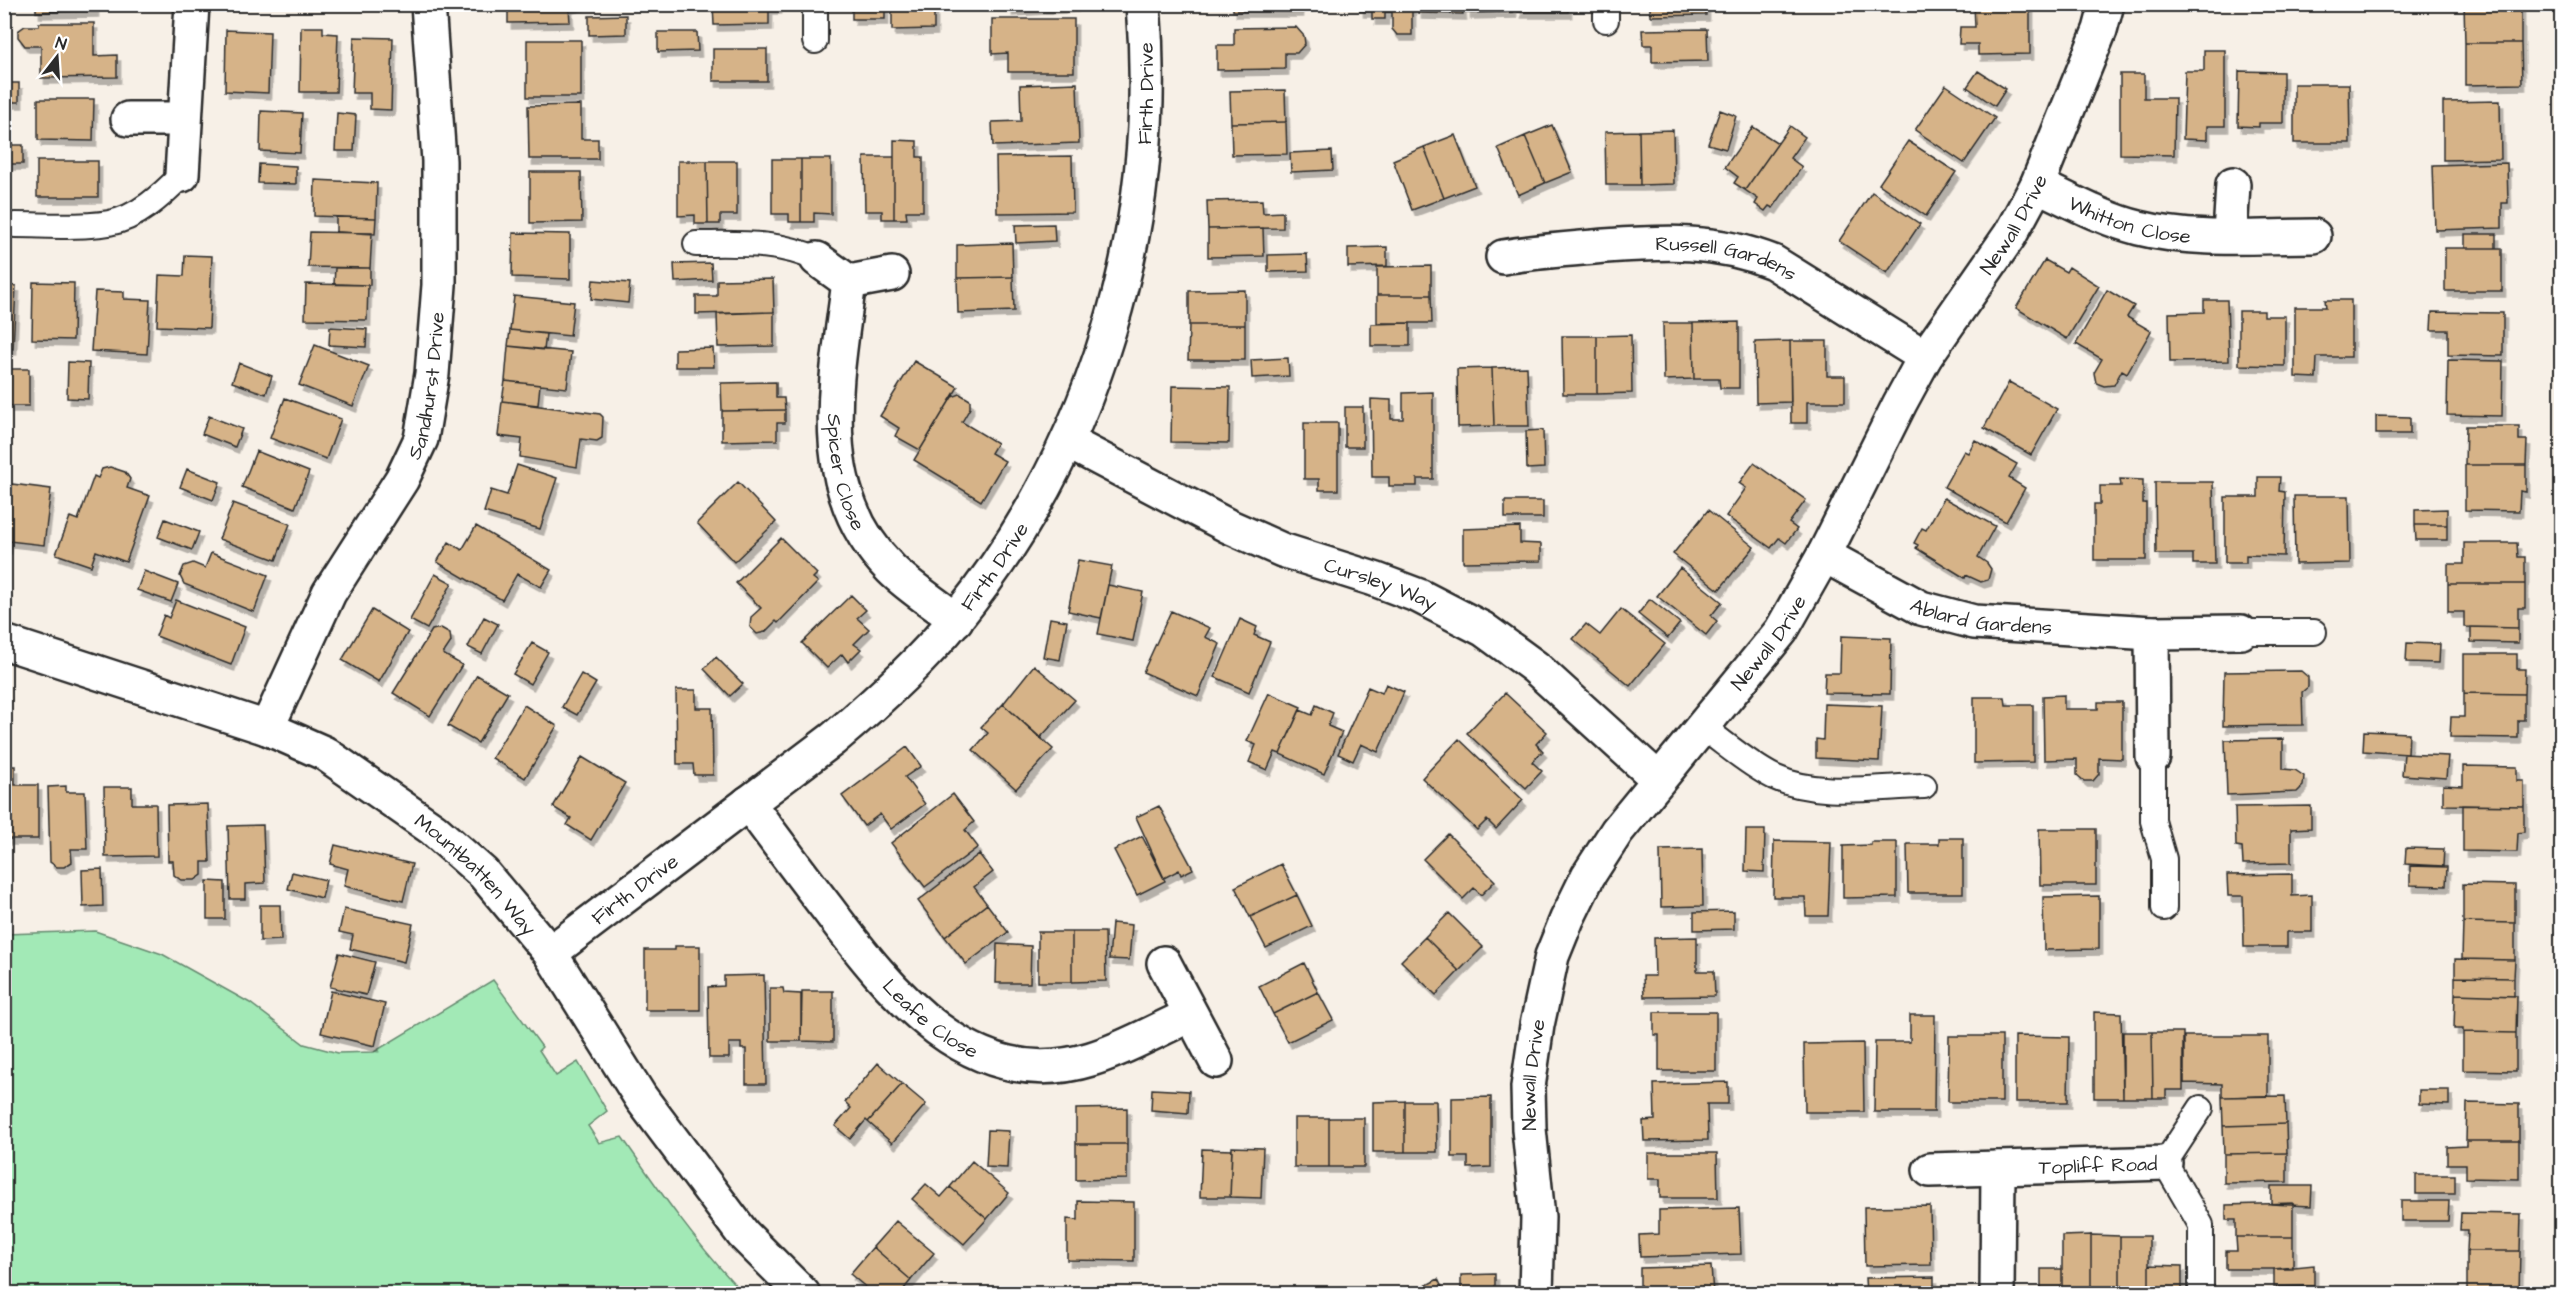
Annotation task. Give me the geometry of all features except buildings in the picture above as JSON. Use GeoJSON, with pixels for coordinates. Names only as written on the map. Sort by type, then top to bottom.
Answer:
{"type":"FeatureCollection","features":[{"type":"Feature","properties":{"kind":"street"},"geometry":{"type":"LineString","coordinates":[[182,175],[192,4]]}},
{"type":"Feature","properties":{"kind":"street","name":"Sandhurst Drive"},"geometry":{"type":"LineString","coordinates":[[267,728],[329,593],[402,479],[421,439],[432,374],[439,285],[439,161],[428,4]]}},
{"type":"Feature","properties":{"kind":"street","name":"Firth Drive"},"geometry":{"type":"LineString","coordinates":[[550,953],[869,709],[956,620],[1020,530],[1068,442],[1104,349],[1126,274],[1136,220],[1144,117],[1143,4]]}},
{"type":"Feature","properties":{"kind":"street","name":"Newall Drive"},"geometry":{"type":"LineString","coordinates":[[1536,1293],[1538,1216],[1529,1129],[1528,1087],[1537,1025],[1552,956],[1588,876],[1617,831],[1781,632],[1824,555],[1925,357],[2010,236],[2037,185],[2087,62],[2107,4]]}},
{"type":"Feature","properties":{"kind":"street"},"geometry":{"type":"LineString","coordinates":[[128,118],[185,119]]}},
{"type":"Feature","properties":{"kind":"street"},"geometry":{"type":"LineString","coordinates":[[2230,235],[2233,184]]}},
{"type":"Feature","properties":{"kind":"street","name":"Whitton Close"},"geometry":{"type":"LineString","coordinates":[[2037,185],[2106,218],[2140,228],[2182,235],[2314,236]]}},
{"type":"Feature","properties":{"kind":"street","name":"Russell Gardens"},"geometry":{"type":"LineString","coordinates":[[1503,257],[1534,252],[1674,241],[1727,248],[1773,262],[1925,357]]}},
{"type":"Feature","properties":{"kind":"street"},"geometry":{"type":"LineString","coordinates":[[817,259],[849,282],[892,274]]}},
{"type":"Feature","properties":{"kind":"street","name":"Spicer Close"},"geometry":{"type":"LineString","coordinates":[[849,282],[836,381],[837,464],[844,496],[857,523],[891,568],[956,620]]}},
{"type":"Feature","properties":{"kind":"street","name":"Cursley Way"},"geometry":{"type":"LineString","coordinates":[[1068,442],[1228,526],[1282,550],[1419,596],[1483,629],[1535,667],[1658,779]]}},
{"type":"Feature","properties":{"kind":"street","name":"Ablard Gardens"},"geometry":{"type":"LineString","coordinates":[[1824,555],[1921,608],[1974,621],[2152,633],[2241,632]]}},
{"type":"Feature","properties":{"kind":"street"},"geometry":{"type":"LineString","coordinates":[[2152,633],[2153,757]]}},
{"type":"Feature","properties":{"kind":"street","name":"Mountbatten Way"},"geometry":{"type":"LineString","coordinates":[[4,642],[267,728],[324,753],[433,829],[483,873],[550,953],[641,1098],[743,1234],[803,1293]]}},
{"type":"Feature","properties":{"kind":"street","name":"Leafe Close"},"geometry":{"type":"LineString","coordinates":[[748,803],[874,971],[908,1006],[935,1028],[976,1053],[1019,1065],[1047,1066],[1091,1059],[1191,1015]]}},
{"type":"Feature","properties":{"kind":"street"},"geometry":{"type":"LineString","coordinates":[[1164,963],[1216,1061]]}},
{"type":"Feature","properties":{"kind":"street","name":"Topliff Road"},"geometry":{"type":"LineString","coordinates":[[1930,1170],[2165,1163]]}},
{"type":"Feature","properties":{"kind":"street"},"geometry":{"type":"LineString","coordinates":[[1997,1293],[1998,1168]]}},
{"type":"Feature","properties":{"kind":"lane"},"geometry":{"type":"LineString","coordinates":[[814,41],[815,4]]}},
{"type":"Feature","properties":{"kind":"lane"},"geometry":{"type":"LineString","coordinates":[[15,225],[109,224],[131,216],[158,198],[182,175]]}},
{"type":"Feature","properties":{"kind":"lane"},"geometry":{"type":"LineString","coordinates":[[696,244],[767,244],[794,249],[817,259]]}},
{"type":"Feature","properties":{"kind":"lane","name":"Ablard Gardens"},"geometry":{"type":"LineString","coordinates":[[2241,632],[2314,632]]}},
{"type":"Feature","properties":{"kind":"lane"},"geometry":{"type":"LineString","coordinates":[[1702,727],[1756,767],[1798,785],[1817,789],[1924,786]]}},
{"type":"Feature","properties":{"kind":"lane"},"geometry":{"type":"LineString","coordinates":[[2153,757],[2153,821],[2164,859],[2164,908]]}},
{"type":"Feature","properties":{"kind":"lane"},"geometry":{"type":"LineString","coordinates":[[2165,1163],[2201,1108]]}},
{"type":"Feature","properties":{"kind":"lane","name":"Topliff Road"},"geometry":{"type":"LineString","coordinates":[[2165,1163],[2201,1225],[2200,1293]]}},
{"type":"Feature","properties":{"kind":"green space"},"geometry":{"type":"Polygon","coordinates":[[[95,931],[162,954],[250,1003],[304,1044],[338,1053],[374,1052],[493,980],[542,1047],[539,1050],[556,1076],[578,1062],[607,1111],[588,1126],[599,1143],[622,1137],[695,1237],[743,1293],[5,1293],[5,934],[95,931]]]}}]}
